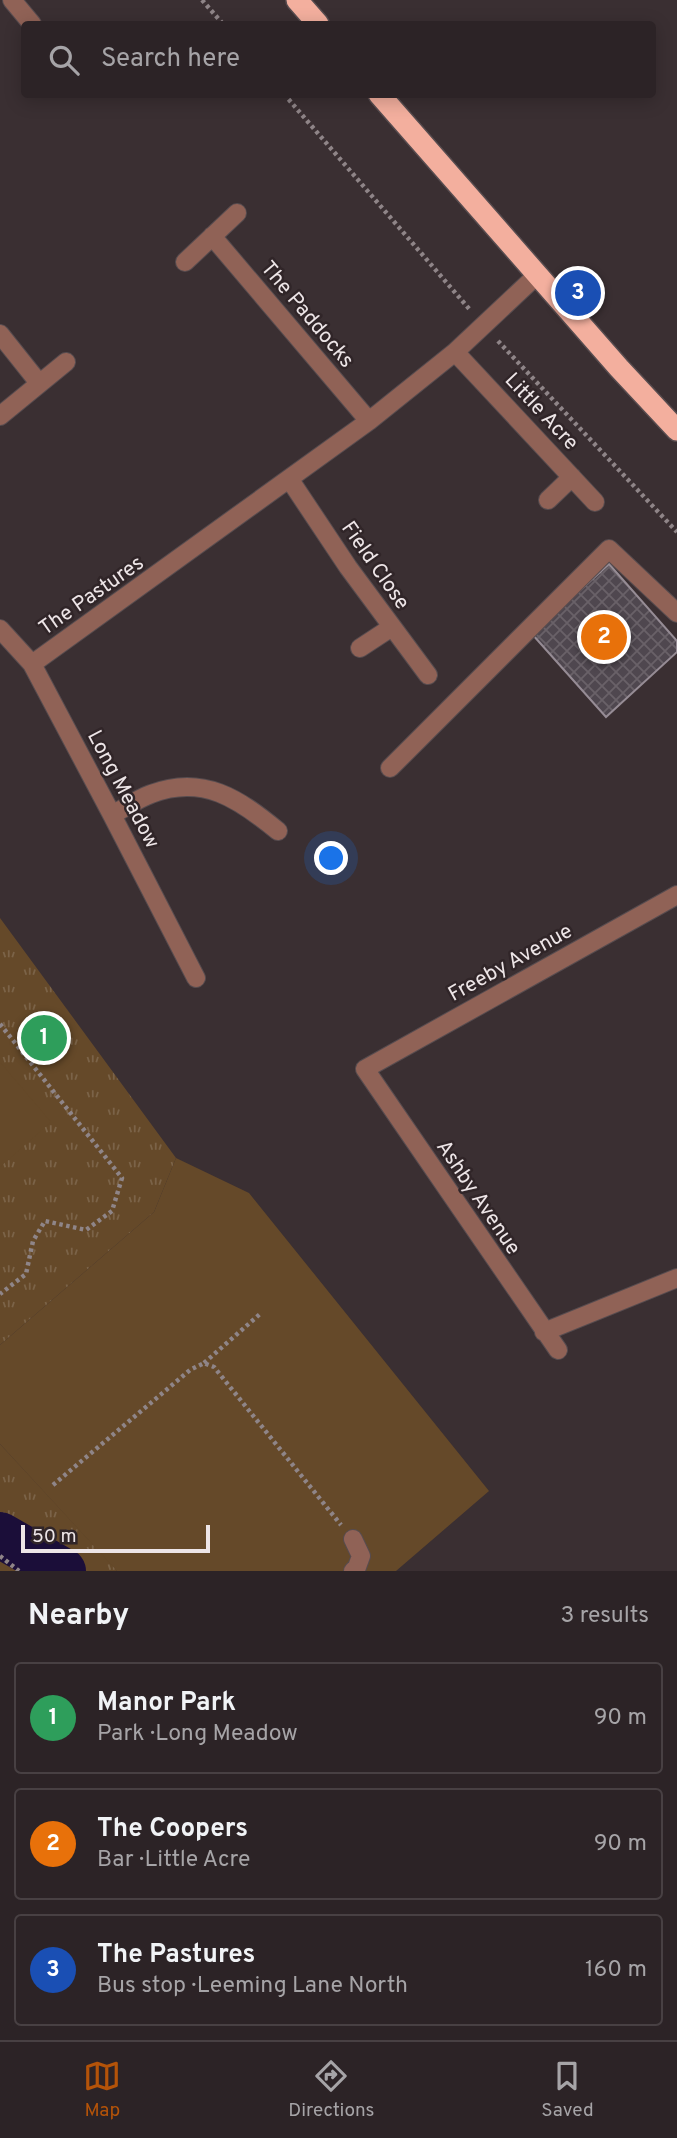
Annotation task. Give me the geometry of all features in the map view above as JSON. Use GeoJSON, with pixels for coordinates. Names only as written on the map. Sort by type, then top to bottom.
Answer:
{"type":"FeatureCollection","features":[{"type":"Feature","properties":{"kind":"highway"},"geometry":{"type":"LineString","coordinates":[[297,0],[315,21]]}},
{"type":"Feature","properties":{"kind":"highway"},"geometry":{"type":"LineString","coordinates":[[382,98],[677,430]]}},
{"type":"Feature","properties":{"kind":"street"},"geometry":{"type":"LineString","coordinates":[[12,0],[30,21]]}},
{"type":"Feature","properties":{"kind":"street"},"geometry":{"type":"LineString","coordinates":[[185,262],[237,213]]}},
{"type":"Feature","properties":{"kind":"street","name":"The Paddocks"},"geometry":{"type":"LineString","coordinates":[[212,236],[369,421]]}},
{"type":"Feature","properties":{"kind":"street","name":"The Pastures"},"geometry":{"type":"LineString","coordinates":[[32,664],[369,421],[455,352],[537,275]]}},
{"type":"Feature","properties":{"kind":"street"},"geometry":{"type":"LineString","coordinates":[[0,334],[39,383]]}},
{"type":"Feature","properties":{"kind":"street","name":"Little Acre"},"geometry":{"type":"LineString","coordinates":[[455,352],[595,502]]}},
{"type":"Feature","properties":{"kind":"street"},"geometry":{"type":"LineString","coordinates":[[0,416],[66,362]]}},
{"type":"Feature","properties":{"kind":"street"},"geometry":{"type":"LineString","coordinates":[[548,500],[572,477]]}},
{"type":"Feature","properties":{"kind":"street","name":"Field Close"},"geometry":{"type":"LineString","coordinates":[[290,480],[348,567],[428,675]]}},
{"type":"Feature","properties":{"kind":"street"},"geometry":{"type":"LineString","coordinates":[[390,768],[609,549],[677,613]]}},
{"type":"Feature","properties":{"kind":"street"},"geometry":{"type":"LineString","coordinates":[[360,648],[392,627]]}},
{"type":"Feature","properties":{"kind":"street","name":"Long Meadow"},"geometry":{"type":"LineString","coordinates":[[0,629],[32,664],[196,978]]}},
{"type":"Feature","properties":{"kind":"street"},"geometry":{"type":"LineString","coordinates":[[112,815],[150,795],[176,787],[212,789],[246,805],[278,831]]}},
{"type":"Feature","properties":{"kind":"street","name":"Freeby Avenue"},"geometry":{"type":"LineString","coordinates":[[365,1069],[677,895]]}},
{"type":"Feature","properties":{"kind":"street","name":"Ashby Avenue"},"geometry":{"type":"LineString","coordinates":[[365,1069],[558,1350]]}},
{"type":"Feature","properties":{"kind":"street"},"geometry":{"type":"LineString","coordinates":[[544,1332],[677,1278]]}},
{"type":"Feature","properties":{"kind":"street"},"geometry":{"type":"LineString","coordinates":[[353,1539],[361,1556],[353,1571]]}},
{"type":"Feature","properties":{"kind":"path"},"geometry":{"type":"LineString","coordinates":[[202,0],[220,21]]}},
{"type":"Feature","properties":{"kind":"path"},"geometry":{"type":"LineString","coordinates":[[0,1024],[122,1178],[112,1211],[86,1230],[45,1221],[33,1241],[26,1274],[0,1294]]}},
{"type":"Feature","properties":{"kind":"path"},"geometry":{"type":"LineString","coordinates":[[53,1485],[190,1370],[204,1363],[260,1314]]}},
{"type":"Feature","properties":{"kind":"path"},"geometry":{"type":"LineString","coordinates":[[204,1363],[214,1367],[353,1539]]}},
{"type":"Feature","properties":{"kind":"path"},"geometry":{"type":"LineString","coordinates":[[0,1556],[19,1571]]}},
{"type":"Feature","properties":{"kind":"green space"},"geometry":{"type":"Polygon","coordinates":[[[0,918],[176,1158],[154,1212],[0,1345],[0,918]]]}},
{"type":"Feature","properties":{"kind":"green space"},"geometry":{"type":"Polygon","coordinates":[[[0,1062],[51,1122],[0,1167],[0,1062]]]}},
{"type":"Feature","properties":{"kind":"green space"},"geometry":{"type":"Polygon","coordinates":[[[176,1158],[249,1193],[489,1491],[396,1571],[117,1571],[0,1444],[0,1345],[154,1212],[176,1158]]]}},
{"type":"Feature","properties":{"kind":"green space"},"geometry":{"type":"Polygon","coordinates":[[[0,1444],[115,1568],[117,1571],[0,1571],[0,1444]]]}},
{"type":"Feature","properties":{"kind":"building"},"geometry":{"type":"Polygon","coordinates":[[[609,564],[677,641],[677,652],[606,717],[532,634],[609,564]]]}},
{"type":"Feature","properties":{"kind":"waterway"},"geometry":{"type":"LineString","coordinates":[[0,1535],[63,1571]]}},
{"type":"Feature","properties":{"kind":"place","name":"The Pastures"},"geometry":{"type":"Point","coordinates":[578,293]}},
{"type":"Feature","properties":{"kind":"place","name":"The Coopers"},"geometry":{"type":"Point","coordinates":[604,637]}},
{"type":"Feature","properties":{"kind":"place","name":"Manor Park"},"geometry":{"type":"Point","coordinates":[44,1038]}}]}
